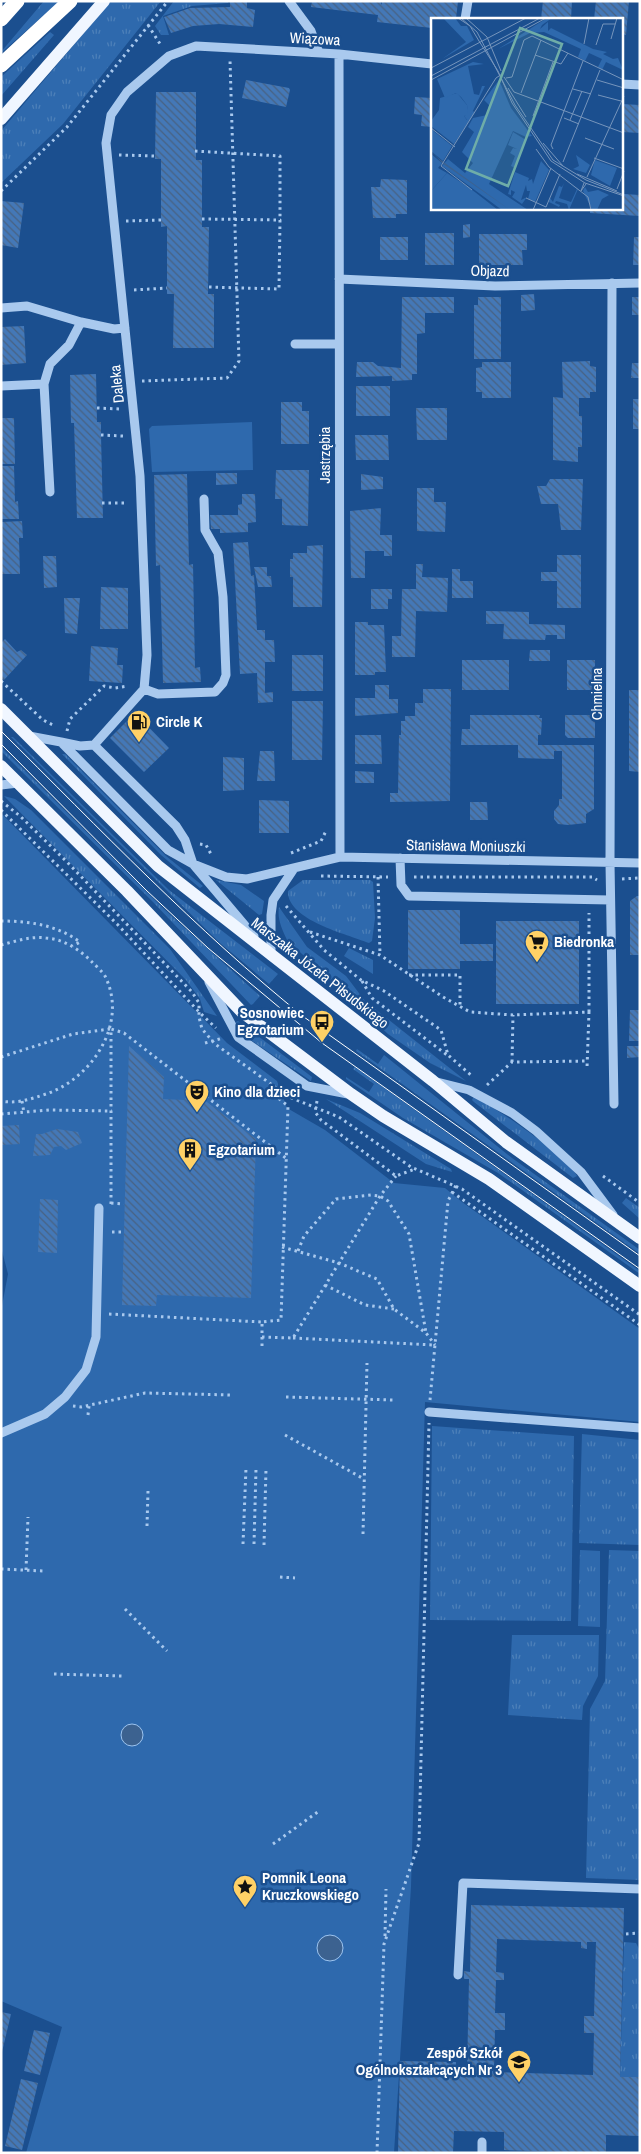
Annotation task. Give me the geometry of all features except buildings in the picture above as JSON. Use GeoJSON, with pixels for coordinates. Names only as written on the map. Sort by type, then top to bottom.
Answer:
{"type":"FeatureCollection","features":[{"type":"Feature","properties":{"kind":"highway"},"geometry":{"type":"LineString","coordinates":[[1,19],[17,1]]}},
{"type":"Feature","properties":{"kind":"highway"},"geometry":{"type":"LineString","coordinates":[[1,65],[70,1]]}},
{"type":"Feature","properties":{"kind":"main road"},"geometry":{"type":"LineString","coordinates":[[1,119],[104,1]]}},
{"type":"Feature","properties":{"kind":"main road","name":"Marszałka Józefa Piłsudskiego"},"geometry":{"type":"LineString","coordinates":[[1,709],[158,866],[433,1081],[506,1142],[640,1238]]}},
{"type":"Feature","properties":{"kind":"main road"},"geometry":{"type":"LineString","coordinates":[[1,766],[127,891],[242,1012],[350,1094],[488,1179],[640,1286]]}},
{"type":"Feature","properties":{"kind":"street"},"geometry":{"type":"LineString","coordinates":[[288,1],[311,31],[319,53]]}},
{"type":"Feature","properties":{"kind":"street"},"geometry":{"type":"LineString","coordinates":[[464,18],[468,1]]}},
{"type":"Feature","properties":{"kind":"street","name":"Wiązowa"},"geometry":{"type":"LineString","coordinates":[[196,46],[339,54],[431,64]]}},
{"type":"Feature","properties":{"kind":"street","name":"Daleka"},"geometry":{"type":"LineString","coordinates":[[144,689],[147,655],[140,476],[106,144],[111,115],[127,92],[169,56],[196,46]]}},
{"type":"Feature","properties":{"kind":"street","name":"Jastrzębia"},"geometry":{"type":"LineString","coordinates":[[339,54],[340,857]]}},
{"type":"Feature","properties":{"kind":"street"},"geometry":{"type":"LineString","coordinates":[[624,84],[640,85]]}},
{"type":"Feature","properties":{"kind":"street","name":"Objazd"},"geometry":{"type":"LineString","coordinates":[[339,280],[495,286],[640,283]]}},
{"type":"Feature","properties":{"kind":"street","name":"Chmielna"},"geometry":{"type":"LineString","coordinates":[[612,283],[610,900],[614,1104]]}},
{"type":"Feature","properties":{"kind":"street"},"geometry":{"type":"LineString","coordinates":[[1,308],[27,306],[81,322],[114,329],[125,328]]}},
{"type":"Feature","properties":{"kind":"street"},"geometry":{"type":"LineString","coordinates":[[50,492],[44,384],[50,364],[69,345],[81,322]]}},
{"type":"Feature","properties":{"kind":"street"},"geometry":{"type":"LineString","coordinates":[[295,344],[339,344]]}},
{"type":"Feature","properties":{"kind":"street"},"geometry":{"type":"LineString","coordinates":[[1,386],[44,384]]}},
{"type":"Feature","properties":{"kind":"street"},"geometry":{"type":"LineString","coordinates":[[29,736],[80,746],[94,745],[144,689],[158,694],[215,692],[223,683],[226,675],[223,597],[218,553],[205,530],[204,499]]}},
{"type":"Feature","properties":{"kind":"street"},"geometry":{"type":"LineString","coordinates":[[61,742],[168,850],[193,864],[271,956]]}},
{"type":"Feature","properties":{"kind":"street"},"geometry":{"type":"LineString","coordinates":[[94,745],[176,826],[185,840],[193,864]]}},
{"type":"Feature","properties":{"kind":"street"},"geometry":{"type":"LineString","coordinates":[[1,786],[18,782]]}},
{"type":"Feature","properties":{"kind":"street","name":"Stanisława Moniuszki"},"geometry":{"type":"LineString","coordinates":[[193,864],[226,877],[247,878],[293,870],[340,857],[640,863]]}},
{"type":"Feature","properties":{"kind":"street"},"geometry":{"type":"LineString","coordinates":[[400,858],[401,886],[408,896],[610,900]]}},
{"type":"Feature","properties":{"kind":"street"},"geometry":{"type":"LineString","coordinates":[[271,956],[270,915],[273,900],[293,870]]}},
{"type":"Feature","properties":{"kind":"street"},"geometry":{"type":"LineString","coordinates":[[203,970],[238,1037],[307,1086],[350,1094]]}},
{"type":"Feature","properties":{"kind":"street"},"geometry":{"type":"LineString","coordinates":[[433,1081],[469,1090],[512,1113],[536,1131],[581,1172],[618,1222]]}},
{"type":"Feature","properties":{"kind":"street"},"geometry":{"type":"LineString","coordinates":[[1,1434],[45,1414],[57,1404],[86,1370],[96,1337],[98,1208]]}},
{"type":"Feature","properties":{"kind":"street"},"geometry":{"type":"LineString","coordinates":[[429,1412],[640,1428]]}},
{"type":"Feature","properties":{"kind":"street"},"geometry":{"type":"LineString","coordinates":[[458,1975],[463,1883],[640,1889]]}},
{"type":"Feature","properties":{"kind":"street"},"geometry":{"type":"LineString","coordinates":[[482,2142],[482,2153]]}},
{"type":"Feature","properties":{"kind":"path"},"geometry":{"type":"LineString","coordinates":[[1,191],[67,127],[168,1]]}},
{"type":"Feature","properties":{"kind":"path"},"geometry":{"type":"LineString","coordinates":[[148,25],[155,39],[169,56]]}},
{"type":"Feature","properties":{"kind":"path"},"geometry":{"type":"LineString","coordinates":[[220,57],[239,59]]}},
{"type":"Feature","properties":{"kind":"path"},"geometry":{"type":"LineString","coordinates":[[139,381],[227,378],[239,361],[230,58]]}},
{"type":"Feature","properties":{"kind":"path"},"geometry":{"type":"LineString","coordinates":[[116,147],[116,155],[155,156]]}},
{"type":"Feature","properties":{"kind":"path"},"geometry":{"type":"LineString","coordinates":[[196,152],[280,156],[279,289],[208,287]]}},
{"type":"Feature","properties":{"kind":"path"},"geometry":{"type":"LineString","coordinates":[[202,218],[280,220]]}},
{"type":"Feature","properties":{"kind":"path"},"geometry":{"type":"LineString","coordinates":[[123,221],[161,220]]}},
{"type":"Feature","properties":{"kind":"path"},"geometry":{"type":"LineString","coordinates":[[128,290],[167,288]]}},
{"type":"Feature","properties":{"kind":"path"},"geometry":{"type":"LineString","coordinates":[[97,408],[123,409],[122,400]]}},
{"type":"Feature","properties":{"kind":"path"},"geometry":{"type":"LineString","coordinates":[[125,427],[126,445]]}},
{"type":"Feature","properties":{"kind":"path"},"geometry":{"type":"LineString","coordinates":[[101,435],[126,436]]}},
{"type":"Feature","properties":{"kind":"path"},"geometry":{"type":"LineString","coordinates":[[102,503],[131,504],[130,494]]}},
{"type":"Feature","properties":{"kind":"path"},"geometry":{"type":"LineString","coordinates":[[67,732],[70,719],[104,686],[115,688],[132,686]]}},
{"type":"Feature","properties":{"kind":"path"},"geometry":{"type":"LineString","coordinates":[[2,802],[20,816],[82,876],[192,992],[199,1003],[202,1029],[212,1041],[294,1100],[343,1119],[415,1169],[456,1186],[640,1315]]}},
{"type":"Feature","properties":{"kind":"path"},"geometry":{"type":"LineString","coordinates":[[1,810],[118,925],[199,1012]]}},
{"type":"Feature","properties":{"kind":"path"},"geometry":{"type":"LineString","coordinates":[[288,854],[321,841],[327,830]]}},
{"type":"Feature","properties":{"kind":"path"},"geometry":{"type":"LineString","coordinates":[[316,876],[592,877],[598,881],[640,878]]}},
{"type":"Feature","properties":{"kind":"path"},"geometry":{"type":"LineString","coordinates":[[378,877],[380,955]]}},
{"type":"Feature","properties":{"kind":"path"},"geometry":{"type":"LineString","coordinates":[[587,1068],[588,915],[595,900]]}},
{"type":"Feature","properties":{"kind":"path"},"geometry":{"type":"LineString","coordinates":[[1,921],[18,921],[47,926],[70,935],[80,942],[73,946]]}},
{"type":"Feature","properties":{"kind":"path"},"geometry":{"type":"LineString","coordinates":[[309,932],[380,955],[470,1012],[513,1015],[588,1012]]}},
{"type":"Feature","properties":{"kind":"path"},"geometry":{"type":"LineString","coordinates":[[1,945],[24,939],[47,938],[73,946],[88,957],[105,976],[111,996],[111,1212]]}},
{"type":"Feature","properties":{"kind":"path"},"geometry":{"type":"LineString","coordinates":[[409,975],[460,975],[460,1007]]}},
{"type":"Feature","properties":{"kind":"path"},"geometry":{"type":"LineString","coordinates":[[361,980],[372,998],[448,1055],[477,1080]]}},
{"type":"Feature","properties":{"kind":"path"},"geometry":{"type":"LineString","coordinates":[[384,991],[441,1030],[448,1055]]}},
{"type":"Feature","properties":{"kind":"path"},"geometry":{"type":"LineString","coordinates":[[512,1062],[513,1015]]}},
{"type":"Feature","properties":{"kind":"path"},"geometry":{"type":"LineString","coordinates":[[1,1101],[22,1101],[60,1089],[83,1072],[111,1029]]}},
{"type":"Feature","properties":{"kind":"path"},"geometry":{"type":"LineString","coordinates":[[1,1057],[73,1034],[111,1029],[124,1033],[286,1159]]}},
{"type":"Feature","properties":{"kind":"path"},"geometry":{"type":"LineString","coordinates":[[205,1043],[227,1037]]}},
{"type":"Feature","properties":{"kind":"path"},"geometry":{"type":"LineString","coordinates":[[484,1087],[512,1062],[588,1061]]}},
{"type":"Feature","properties":{"kind":"path"},"geometry":{"type":"LineString","coordinates":[[108,1304],[108,1314],[262,1322],[281,1320],[288,1106],[278,1098],[281,1080]]}},
{"type":"Feature","properties":{"kind":"path"},"geometry":{"type":"LineString","coordinates":[[22,1101],[24,1113]]}},
{"type":"Feature","properties":{"kind":"path"},"geometry":{"type":"LineString","coordinates":[[316,1107],[315,1112],[329,1127],[396,1176]]}},
{"type":"Feature","properties":{"kind":"path"},"geometry":{"type":"LineString","coordinates":[[1,1114],[49,1110],[112,1111]]}},
{"type":"Feature","properties":{"kind":"path"},"geometry":{"type":"LineString","coordinates":[[293,1338],[380,1196],[396,1176],[415,1169]]}},
{"type":"Feature","properties":{"kind":"path"},"geometry":{"type":"LineString","coordinates":[[597,1172],[640,1203]]}},
{"type":"Feature","properties":{"kind":"path"},"geometry":{"type":"LineString","coordinates":[[384,1944],[419,1843],[429,1412],[448,1212],[452,1192],[456,1186]]}},
{"type":"Feature","properties":{"kind":"path"},"geometry":{"type":"LineString","coordinates":[[452,1192],[640,1325]]}},
{"type":"Feature","properties":{"kind":"path"},"geometry":{"type":"LineString","coordinates":[[298,1251],[304,1236],[336,1199],[380,1196],[388,1201],[409,1234],[426,1333]]}},
{"type":"Feature","properties":{"kind":"path"},"geometry":{"type":"LineString","coordinates":[[111,1203],[124,1204]]}},
{"type":"Feature","properties":{"kind":"path"},"geometry":{"type":"LineString","coordinates":[[110,1222],[110,1241]]}},
{"type":"Feature","properties":{"kind":"path"},"geometry":{"type":"LineString","coordinates":[[515,1237],[520,1230]]}},
{"type":"Feature","properties":{"kind":"path"},"geometry":{"type":"LineString","coordinates":[[110,1232],[123,1232]]}},
{"type":"Feature","properties":{"kind":"path"},"geometry":{"type":"LineString","coordinates":[[282,1247],[339,1262],[377,1279],[394,1309],[426,1333],[435,1345]]}},
{"type":"Feature","properties":{"kind":"path"},"geometry":{"type":"LineString","coordinates":[[325,1285],[365,1305],[394,1309]]}},
{"type":"Feature","properties":{"kind":"path"},"geometry":{"type":"LineString","coordinates":[[262,1322],[262,1346]]}},
{"type":"Feature","properties":{"kind":"path"},"geometry":{"type":"LineString","coordinates":[[262,1337],[435,1345]]}},
{"type":"Feature","properties":{"kind":"path"},"geometry":{"type":"LineString","coordinates":[[363,1534],[368,1363]]}},
{"type":"Feature","properties":{"kind":"path"},"geometry":{"type":"LineString","coordinates":[[57,1404],[81,1407],[145,1393],[231,1395]]}},
{"type":"Feature","properties":{"kind":"path"},"geometry":{"type":"LineString","coordinates":[[286,1397],[393,1400]]}},
{"type":"Feature","properties":{"kind":"path"},"geometry":{"type":"LineString","coordinates":[[88,1415],[89,1406]]}},
{"type":"Feature","properties":{"kind":"path"},"geometry":{"type":"LineString","coordinates":[[285,1435],[364,1479]]}},
{"type":"Feature","properties":{"kind":"path"},"geometry":{"type":"LineString","coordinates":[[243,1544],[246,1468]]}},
{"type":"Feature","properties":{"kind":"path"},"geometry":{"type":"LineString","coordinates":[[254,1544],[256,1469]]}},
{"type":"Feature","properties":{"kind":"path"},"geometry":{"type":"LineString","coordinates":[[264,1545],[266,1469]]}},
{"type":"Feature","properties":{"kind":"path"},"geometry":{"type":"LineString","coordinates":[[147,1526],[148,1491]]}},
{"type":"Feature","properties":{"kind":"path"},"geometry":{"type":"LineString","coordinates":[[26,1570],[28,1517]]}},
{"type":"Feature","properties":{"kind":"path"},"geometry":{"type":"LineString","coordinates":[[1,1569],[43,1571]]}},
{"type":"Feature","properties":{"kind":"path"},"geometry":{"type":"LineString","coordinates":[[280,1577],[295,1578]]}},
{"type":"Feature","properties":{"kind":"path"},"geometry":{"type":"LineString","coordinates":[[125,1609],[167,1651]]}},
{"type":"Feature","properties":{"kind":"path"},"geometry":{"type":"LineString","coordinates":[[54,1674],[123,1676]]}},
{"type":"Feature","properties":{"kind":"path"},"geometry":{"type":"LineString","coordinates":[[274,1844],[319,1811]]}},
{"type":"Feature","properties":{"kind":"path"},"geometry":{"type":"LineString","coordinates":[[377,2153],[386,1889]]}},
{"type":"Feature","properties":{"kind":"path"},"geometry":{"type":"LineString","coordinates":[[626,1934],[640,1934]]}},
{"type":"Feature","properties":{"kind":"green space"},"geometry":{"type":"Polygon","coordinates":[[[44,1],[60,1],[1,53],[1,52],[44,1]]]}},
{"type":"Feature","properties":{"kind":"green space"},"geometry":{"type":"Polygon","coordinates":[[[111,1],[161,1],[63,124],[1,183],[1,131],[111,1]]]}},
{"type":"Feature","properties":{"kind":"green space"},"geometry":{"type":"Polygon","coordinates":[[[174,1],[228,1],[228,3],[192,6],[163,16],[169,35],[161,35],[155,26],[174,1]]]}},
{"type":"Feature","properties":{"kind":"green space"},"geometry":{"type":"Polygon","coordinates":[[[50,32],[54,35],[1,96],[1,77],[50,32]]]}},
{"type":"Feature","properties":{"kind":"green space"},"geometry":{"type":"Polygon","coordinates":[[[252,422],[253,470],[152,472],[149,429],[152,426],[252,422]]]}},
{"type":"Feature","properties":{"kind":"green space"},"geometry":{"type":"Polygon","coordinates":[[[11,737],[169,890],[278,974],[269,984],[220,943],[11,737]]]}},
{"type":"Feature","properties":{"kind":"green space"},"geometry":{"type":"Polygon","coordinates":[[[1,747],[165,910],[260,996],[253,1004],[251,1005],[153,902],[1,751],[1,747]]]}},
{"type":"Feature","properties":{"kind":"green space"},"geometry":{"type":"Polygon","coordinates":[[[62,754],[65,754],[166,856],[203,886],[200,888],[161,855],[62,754]]]}},
{"type":"Feature","properties":{"kind":"green space"},"geometry":{"type":"Polygon","coordinates":[[[4,796],[15,799],[31,810],[170,949],[217,1016],[204,1012],[200,999],[186,980],[4,796]]]}},
{"type":"Feature","properties":{"kind":"green space"},"geometry":{"type":"Polygon","coordinates":[[[1,813],[227,1043],[277,1081],[287,1108],[325,1130],[394,1183],[445,1188],[640,1329],[640,1422],[425,1402],[411,1887],[394,2153],[26,2153],[62,2027],[1,2001],[1,1311],[8,1274],[1,1247],[1,813]]]}},
{"type":"Feature","properties":{"kind":"green space"},"geometry":{"type":"Polygon","coordinates":[[[216,880],[241,885],[264,901],[262,914],[259,915],[216,880]]]}},
{"type":"Feature","properties":{"kind":"green space"},"geometry":{"type":"Polygon","coordinates":[[[303,880],[370,880],[373,882],[375,918],[372,941],[369,943],[333,930],[307,918],[297,910],[290,901],[288,891],[303,880]]]}},
{"type":"Feature","properties":{"kind":"green space"},"geometry":{"type":"Polygon","coordinates":[[[279,907],[307,947],[346,976],[365,1001],[466,1081],[430,1063],[388,1034],[287,940],[279,920],[279,907]]]}},
{"type":"Feature","properties":{"kind":"green space"},"geometry":{"type":"Polygon","coordinates":[[[349,948],[373,960],[373,974],[344,956],[349,948]]]}},
{"type":"Feature","properties":{"kind":"green space"},"geometry":{"type":"Polygon","coordinates":[[[238,1021],[312,1077],[311,1081],[245,1036],[236,1022],[238,1021]]]}},
{"type":"Feature","properties":{"kind":"green space"},"geometry":{"type":"Polygon","coordinates":[[[357,1049],[378,1064],[384,1055],[512,1158],[640,1250],[640,1254],[356,1051],[357,1049]]]}},
{"type":"Feature","properties":{"kind":"green space"},"geometry":{"type":"Polygon","coordinates":[[[355,1067],[640,1271],[640,1274],[498,1173],[403,1118],[346,1079],[346,1077],[369,1092],[374,1084],[353,1069],[355,1067]]]}},
{"type":"Feature","properties":{"kind":"green space"},"geometry":{"type":"Polygon","coordinates":[[[474,1096],[545,1145],[559,1156],[577,1176],[573,1178],[474,1102],[472,1100],[474,1096]]]}},
{"type":"Feature","properties":{"kind":"green space"},"geometry":{"type":"Polygon","coordinates":[[[326,1099],[360,1113],[451,1169],[452,1172],[426,1164],[326,1099]]]}},
{"type":"Feature","properties":{"kind":"green space"},"geometry":{"type":"Polygon","coordinates":[[[626,1198],[640,1208],[640,1219],[622,1203],[626,1198]]]}},
{"type":"Feature","properties":{"kind":"green space"},"geometry":{"type":"Polygon","coordinates":[[[432,1426],[574,1436],[571,1621],[430,1620],[432,1426]]]}},
{"type":"Feature","properties":{"kind":"green space"},"geometry":{"type":"Polygon","coordinates":[[[582,1434],[640,1440],[640,1545],[579,1543],[582,1434]]]}},
{"type":"Feature","properties":{"kind":"green space"},"geometry":{"type":"Polygon","coordinates":[[[580,1550],[600,1551],[600,1627],[578,1626],[580,1550]]]}},
{"type":"Feature","properties":{"kind":"green space"},"geometry":{"type":"Polygon","coordinates":[[[609,1550],[640,1551],[640,1880],[586,1878],[590,1709],[605,1681],[609,1550]]]}},
{"type":"Feature","properties":{"kind":"green space"},"geometry":{"type":"Polygon","coordinates":[[[512,1635],[599,1635],[598,1676],[583,1706],[582,1720],[508,1715],[512,1635]]]}},
{"type":"Feature","properties":{"kind":"green space"},"geometry":{"type":"Polygon","coordinates":[[[624,1942],[636,1943],[640,1951],[640,2077],[620,2077],[624,1942]]]}},
{"type":"Feature","properties":{"kind":"shaded area"},"geometry":{"type":"Polygon","coordinates":[[[132,1724],[140,1727],[143,1735],[140,1743],[132,1746],[124,1743],[121,1735],[124,1727],[132,1724]]]}},
{"type":"Feature","properties":{"kind":"shaded area"},"geometry":{"type":"Polygon","coordinates":[[[330,1935],[339,1939],[343,1948],[339,1957],[330,1961],[321,1957],[317,1948],[321,1939],[330,1935]]]}},
{"type":"Feature","properties":{"kind":"tram line"},"geometry":{"type":"LineString","coordinates":[[1,731],[187,914],[264,984],[304,1017],[640,1256]]}},
{"type":"Feature","properties":{"kind":"tram line"},"geometry":{"type":"LineString","coordinates":[[1,744],[146,890],[208,948],[322,1043],[640,1269]]}},
{"type":"Feature","properties":{"kind":"place","name":"Circle K"},"geometry":{"type":"Point","coordinates":[139,743]}},
{"type":"Feature","properties":{"kind":"place","name":"Biedronka"},"geometry":{"type":"Point","coordinates":[537,963]}},
{"type":"Feature","properties":{"kind":"place","name":"Sosnowiec Egzotarium"},"geometry":{"type":"Point","coordinates":[322,1043]}},
{"type":"Feature","properties":{"kind":"place","name":"Kino dla dzieci"},"geometry":{"type":"Point","coordinates":[197,1113]}},
{"type":"Feature","properties":{"kind":"place","name":"Egzotarium"},"geometry":{"type":"Point","coordinates":[190,1171]}},
{"type":"Feature","properties":{"kind":"place","name":"Pomnik Leona Kruczkowskiego"},"geometry":{"type":"Point","coordinates":[245,1908]}},
{"type":"Feature","properties":{"kind":"place","name":"Zespół Szkół Ogólnokształcących Nr 3"},"geometry":{"type":"Point","coordinates":[519,2083]}}]}
